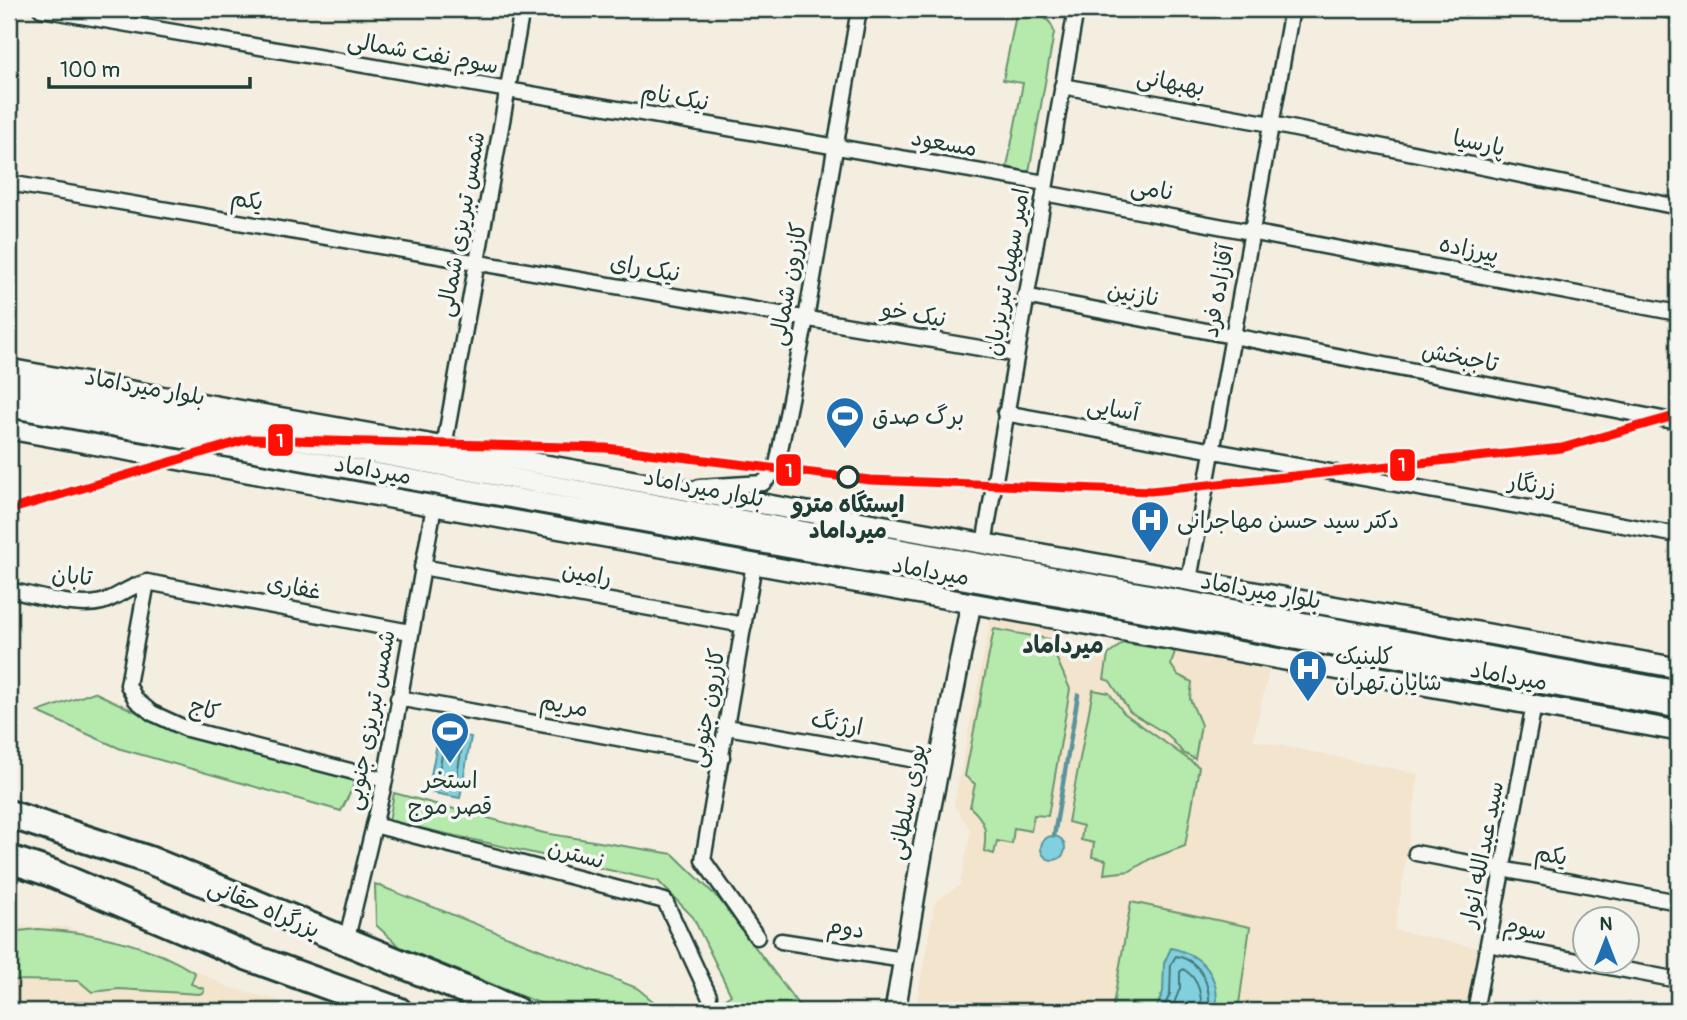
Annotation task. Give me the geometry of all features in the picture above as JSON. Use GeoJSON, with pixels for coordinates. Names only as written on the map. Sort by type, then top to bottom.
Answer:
{"type":"FeatureCollection","features":[{"type":"Feature","properties":{"kind":"highway","name":"بزرگراه حقانی"},"geometry":{"type":"LineString","coordinates":[[9,814],[149,860],[516,1011]]}},
{"type":"Feature","properties":{"kind":"highway"},"geometry":{"type":"LineString","coordinates":[[9,859],[51,873],[249,957],[398,1011]]}},
{"type":"Feature","properties":{"kind":"main road","name":"میرداماد"},"geometry":{"type":"LineString","coordinates":[[9,369],[1678,668]]}},
{"type":"Feature","properties":{"kind":"main road","name":"بلوار میرداماد"},"geometry":{"type":"LineString","coordinates":[[9,388],[491,473],[912,553],[1678,691]]}},
{"type":"Feature","properties":{"kind":"main road","name":"بلوار میرداماد"},"geometry":{"type":"LineString","coordinates":[[9,407],[1678,708]]}},
{"type":"Feature","properties":{"kind":"main road","name":"میرداماد"},"geometry":{"type":"LineString","coordinates":[[9,429],[1678,731]]}},
{"type":"Feature","properties":{"kind":"main road"},"geometry":{"type":"LineString","coordinates":[[491,473],[553,467]]}},
{"type":"Feature","properties":{"kind":"main road"},"geometry":{"type":"LineString","coordinates":[[1297,600],[1332,629]]}},
{"type":"Feature","properties":{"kind":"main road","name":"پوری سلطانی"},"geometry":{"type":"LineString","coordinates":[[895,1011],[971,603]]}},
{"type":"Feature","properties":{"kind":"street","name":"سوم نفت شمالی"},"geometry":{"type":"LineString","coordinates":[[41,9],[508,91]]}},
{"type":"Feature","properties":{"kind":"street","name":"شمس تبریزی شمالی"},"geometry":{"type":"LineString","coordinates":[[444,447],[522,9]]}},
{"type":"Feature","properties":{"kind":"street","name":"کازرون شمالی"},"geometry":{"type":"LineString","coordinates":[[684,490],[763,482],[771,477],[778,461],[806,318],[859,9]]}},
{"type":"Feature","properties":{"kind":"street","name":"امیر سهیل تبریزیان"},"geometry":{"type":"LineString","coordinates":[[984,544],[1076,9]]}},
{"type":"Feature","properties":{"kind":"street","name":"آقازاده فرد"},"geometry":{"type":"LineString","coordinates":[[1189,580],[1292,9]]}},
{"type":"Feature","properties":{"kind":"street"},"geometry":{"type":"LineString","coordinates":[[1663,9],[1678,11]]}},
{"type":"Feature","properties":{"kind":"street","name":"بهبهانی"},"geometry":{"type":"LineString","coordinates":[[1062,86],[1271,124]]}},
{"type":"Feature","properties":{"kind":"street","name":"نیک نام"},"geometry":{"type":"LineString","coordinates":[[508,91],[835,148]]}},
{"type":"Feature","properties":{"kind":"street","name":"پارسیا"},"geometry":{"type":"LineString","coordinates":[[1271,124],[1678,207]]}},
{"type":"Feature","properties":{"kind":"street","name":"مسعود"},"geometry":{"type":"LineString","coordinates":[[835,148],[1044,188]]}},
{"type":"Feature","properties":{"kind":"street","name":"یکم"},"geometry":{"type":"LineString","coordinates":[[9,183],[477,263]]}},
{"type":"Feature","properties":{"kind":"street","name":"نامی"},"geometry":{"type":"LineString","coordinates":[[1044,188],[1252,230]]}},
{"type":"Feature","properties":{"kind":"street","name":"پیرزاده"},"geometry":{"type":"LineString","coordinates":[[1252,230],[1678,313]]}},
{"type":"Feature","properties":{"kind":"street","name":"نیک رای"},"geometry":{"type":"LineString","coordinates":[[477,263],[806,318]]}},
{"type":"Feature","properties":{"kind":"street","name":"نازنین"},"geometry":{"type":"LineString","coordinates":[[1026,296],[1233,336]]}},
{"type":"Feature","properties":{"kind":"street","name":"نیک خو"},"geometry":{"type":"LineString","coordinates":[[806,318],[1015,354]]}},
{"type":"Feature","properties":{"kind":"street","name":"تاجبخش"},"geometry":{"type":"LineString","coordinates":[[1233,336],[1678,422]]}},
{"type":"Feature","properties":{"kind":"street","name":"آسایی"},"geometry":{"type":"LineString","coordinates":[[1005,413],[1212,450]]}},
{"type":"Feature","properties":{"kind":"street","name":"زرنگار"},"geometry":{"type":"LineString","coordinates":[[1212,450],[1678,535]]}},
{"type":"Feature","properties":{"kind":"street","name":"شمس تبریزی جنوبی"},"geometry":{"type":"LineString","coordinates":[[346,942],[385,780],[434,506]]}},
{"type":"Feature","properties":{"kind":"street","name":"کازرون جنوبی"},"geometry":{"type":"LineString","coordinates":[[754,564],[703,860],[757,937]]}},
{"type":"Feature","properties":{"kind":"street","name":"رامین"},"geometry":{"type":"LineString","coordinates":[[422,567],[744,625]]}},
{"type":"Feature","properties":{"kind":"street","name":"غفارى"},"geometry":{"type":"LineString","coordinates":[[147,582],[410,632]]}},
{"type":"Feature","properties":{"kind":"street","name":"تابان"},"geometry":{"type":"LineString","coordinates":[[9,590],[90,604],[104,601],[128,588],[147,582]]}},
{"type":"Feature","properties":{"kind":"street","name":"کاج"},"geometry":{"type":"LineString","coordinates":[[147,582],[128,685],[136,700],[152,713],[187,729],[385,780]]}},
{"type":"Feature","properties":{"kind":"street","name":"مریم"},"geometry":{"type":"LineString","coordinates":[[398,698],[722,757]]}},
{"type":"Feature","properties":{"kind":"street","name":"سید عبدالله انوار"},"geometry":{"type":"LineString","coordinates":[[1475,1011],[1534,705]]}},
{"type":"Feature","properties":{"kind":"street","name":"ارژنگ"},"geometry":{"type":"LineString","coordinates":[[727,727],[939,764]]}},
{"type":"Feature","properties":{"kind":"street","name":"نسترن"},"geometry":{"type":"LineString","coordinates":[[374,825],[665,901],[709,996]]}},
{"type":"Feature","properties":{"kind":"street","name":"یکم"},"geometry":{"type":"LineString","coordinates":[[1416,853],[1678,902]]}},
{"type":"Feature","properties":{"kind":"street","name":"دوم"},"geometry":{"type":"LineString","coordinates":[[781,941],[904,960]]}},
{"type":"Feature","properties":{"kind":"street","name":"سوم"},"geometry":{"type":"LineString","coordinates":[[1488,944],[1678,980]]}},
{"type":"Feature","properties":{"kind":"shaded area"},"geometry":{"type":"Polygon","coordinates":[[[991,617],[1051,627],[1064,648],[1108,655],[1123,643],[1270,666],[1253,740],[1419,774],[1395,930],[1478,948],[1466,1011],[915,1011],[935,902],[960,885],[971,831],[954,805],[991,617]]]}},
{"type":"Feature","properties":{"kind":"shaded area"},"geometry":{"type":"Polygon","coordinates":[[[9,926],[66,927],[158,951],[228,987],[304,1011],[9,1011],[9,926]]]}},
{"type":"Feature","properties":{"kind":"green space"},"geometry":{"type":"Polygon","coordinates":[[[1017,10],[1046,18],[1054,33],[1029,172],[1007,167],[1023,83],[1003,80],[1017,10]]]}},
{"type":"Feature","properties":{"kind":"green space"},"geometry":{"type":"Polygon","coordinates":[[[994,629],[1048,639],[1070,689],[1048,816],[1034,815],[1031,831],[1014,828],[1012,844],[997,841],[994,854],[984,851],[984,827],[970,807],[975,784],[965,776],[994,629]]]}},
{"type":"Feature","properties":{"kind":"green space"},"geometry":{"type":"Polygon","coordinates":[[[1123,643],[1175,651],[1171,665],[1178,675],[1192,682],[1190,699],[1201,725],[1195,759],[1183,753],[1168,735],[1130,712],[1110,681],[1104,679],[1108,655],[1123,643]]]}},
{"type":"Feature","properties":{"kind":"green space"},"geometry":{"type":"Polygon","coordinates":[[[1093,690],[1109,693],[1124,713],[1199,767],[1185,846],[1150,859],[1130,871],[1104,874],[1106,860],[1092,857],[1094,843],[1081,840],[1083,826],[1068,822],[1093,690]]]}},
{"type":"Feature","properties":{"kind":"green space"},"geometry":{"type":"Polygon","coordinates":[[[94,692],[187,736],[356,781],[341,811],[121,749],[38,712],[94,692]]]}},
{"type":"Feature","properties":{"kind":"green space"},"geometry":{"type":"Polygon","coordinates":[[[394,793],[544,833],[673,854],[719,899],[803,1011],[707,1011],[731,995],[693,917],[658,881],[389,821],[394,793]]]}},
{"type":"Feature","properties":{"kind":"green space"},"geometry":{"type":"Polygon","coordinates":[[[375,884],[637,988],[665,1011],[559,1011],[400,947],[376,925],[375,884]]]}},
{"type":"Feature","properties":{"kind":"green space"},"geometry":{"type":"Polygon","coordinates":[[[1131,902],[1250,927],[1238,1011],[1112,1011],[1131,902]]]}},
{"type":"Feature","properties":{"kind":"green space"},"geometry":{"type":"Polygon","coordinates":[[[38,929],[99,936],[159,954],[195,973],[191,984],[204,989],[204,992],[199,994],[119,989],[92,992],[79,981],[9,980],[9,932],[38,929]]]}},
{"type":"Feature","properties":{"kind":"water","name":"استخر قصر موج"},"geometry":{"type":"Polygon","coordinates":[[[439,732],[471,737],[460,798],[428,792],[439,732]]]}},
{"type":"Feature","properties":{"kind":"water"},"geometry":{"type":"Polygon","coordinates":[[[1053,836],[1061,840],[1065,848],[1061,856],[1053,860],[1045,856],[1041,848],[1045,840],[1053,836]]]}},
{"type":"Feature","properties":{"kind":"water"},"geometry":{"type":"Polygon","coordinates":[[[1171,948],[1193,956],[1208,969],[1216,988],[1216,1011],[1155,1011],[1163,992],[1164,963],[1171,948]]]}},
{"type":"Feature","properties":{"kind":"waterway"},"geometry":{"type":"LineString","coordinates":[[1054,836],[1078,695]]}},
{"type":"Feature","properties":{"kind":"transit line","name":"1"},"geometry":{"type":"LineString","coordinates":[[9,510],[248,439],[606,448],[870,480],[1151,491],[1562,448],[1678,415]]}},
{"type":"Feature","properties":{"kind":"place","name":"برگ صدق"},"geometry":{"type":"Point","coordinates":[845,450]}},
{"type":"Feature","properties":{"kind":"place","name":"ایستگاه مترو میرداماد"},"geometry":{"type":"Point","coordinates":[848,477]}},
{"type":"Feature","properties":{"kind":"place","name":"دکتر سید حسن مهاجرانی"},"geometry":{"type":"Point","coordinates":[1150,554]}},
{"type":"Feature","properties":{"kind":"place","name":"کلینیک شایان تهران"},"geometry":{"type":"Point","coordinates":[1308,703]}},
{"type":"Feature","properties":{"kind":"place","name":"استخر قصر موج"},"geometry":{"type":"Point","coordinates":[450,765]}},
{"type":"Feature","properties":{"kind":"district","name":"میرداماد"},"geometry":{"type":"Point","coordinates":[1063,645]}}]}
